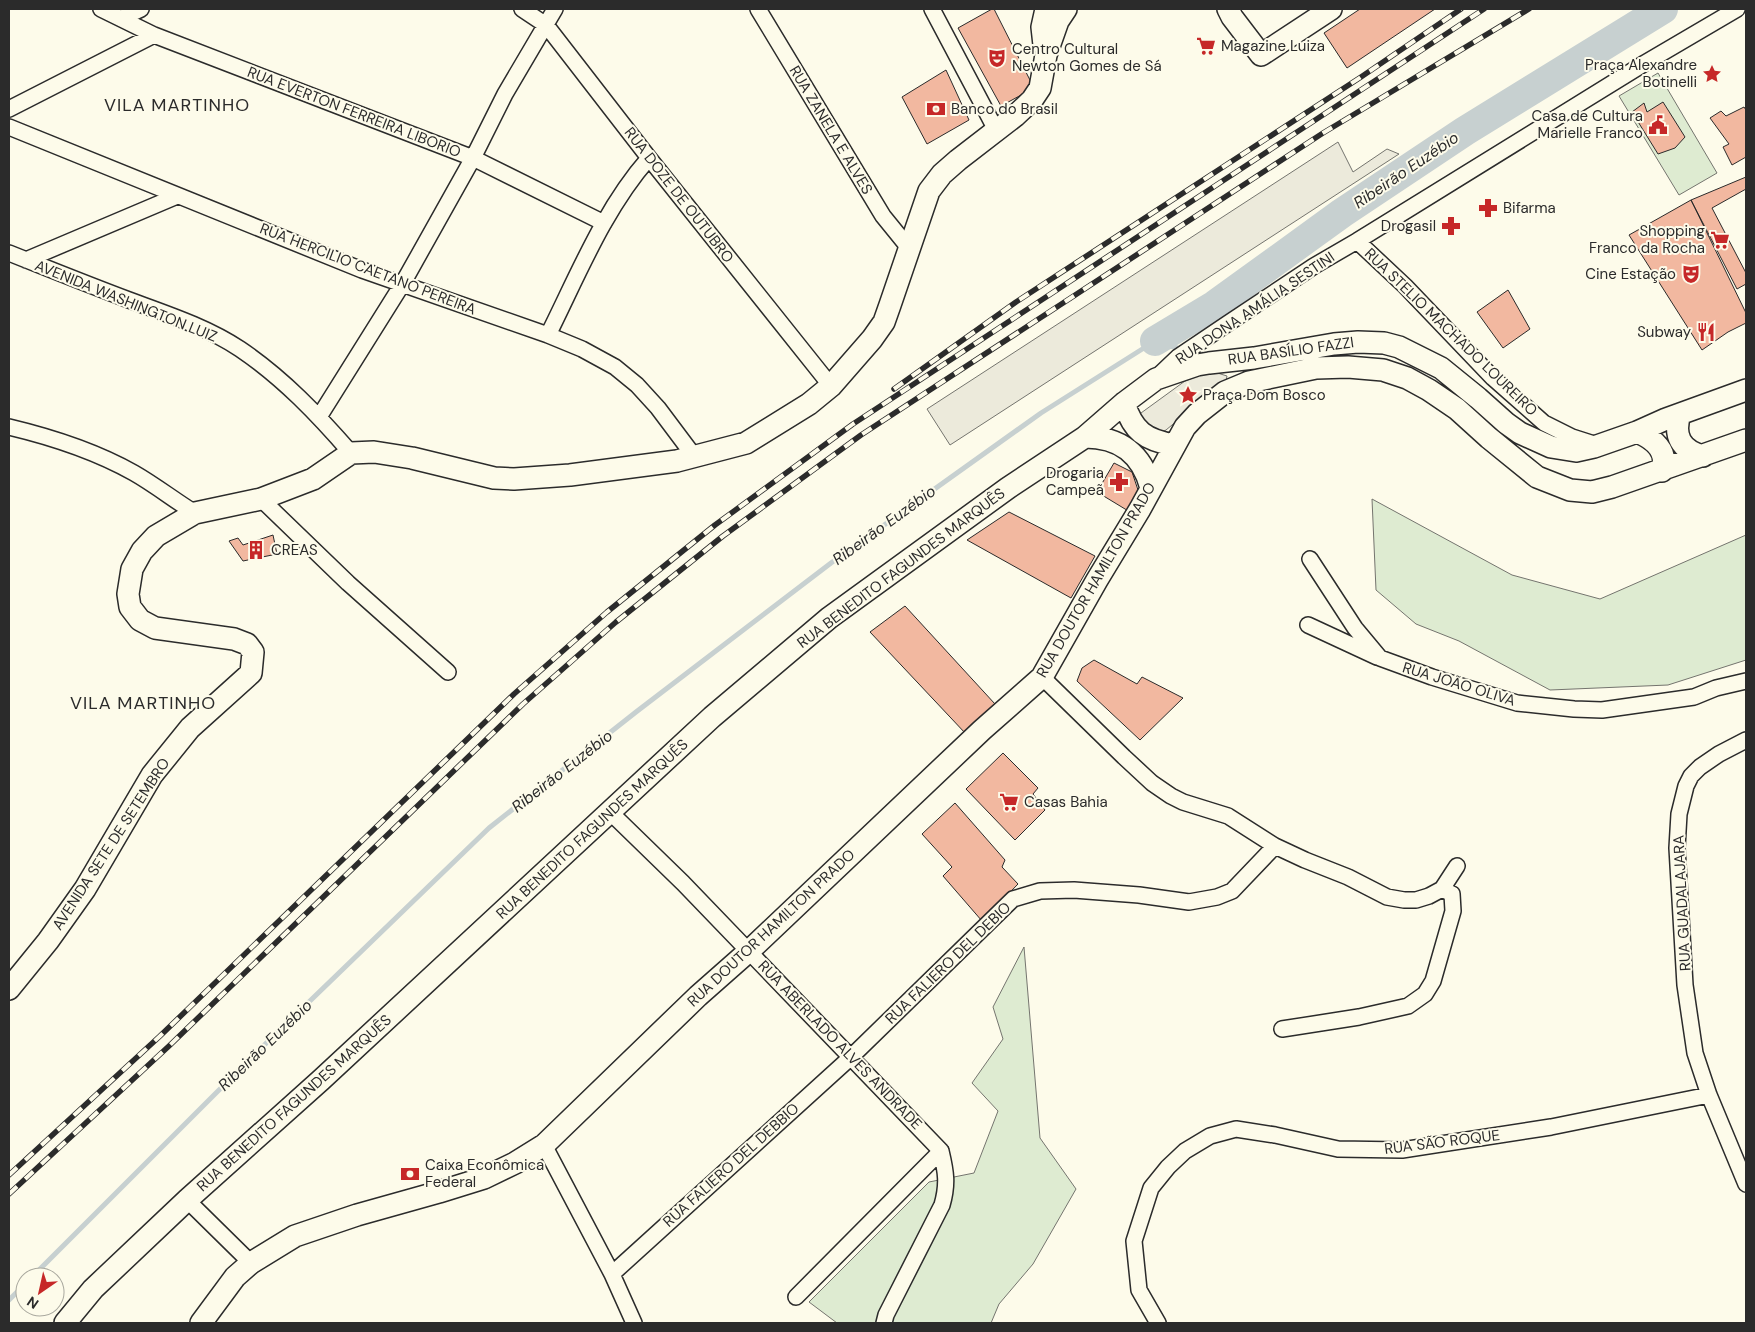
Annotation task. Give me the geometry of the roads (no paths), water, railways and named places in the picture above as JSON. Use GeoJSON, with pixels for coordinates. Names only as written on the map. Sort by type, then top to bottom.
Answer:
{"type":"FeatureCollection","features":[{"type":"Feature","properties":{"kind":"main road"},"geometry":{"type":"LineString","coordinates":[[1046,9],[1042,27],[1046,55]]}},
{"type":"Feature","properties":{"kind":"main road"},"geometry":{"type":"LineString","coordinates":[[351,453],[374,452],[412,458],[494,478],[514,479],[570,475],[677,461],[746,443],[809,404],[831,386],[884,322],[929,191],[942,174],[1032,100],[1040,88],[1046,55],[1058,21],[1066,9]]}},
{"type":"Feature","properties":{"kind":"main road"},"geometry":{"type":"LineString","coordinates":[[1228,9],[1261,55],[1331,9]]}},
{"type":"Feature","properties":{"kind":"main road","name":"RUA BASÍLIO FAZZI"},"geometry":{"type":"LineString","coordinates":[[1156,379],[1197,365],[1209,363],[1254,358],[1334,344],[1358,342],[1384,343],[1399,347],[1441,368],[1506,423],[1527,436],[1550,446],[1576,451],[1599,446],[1746,390]]}},
{"type":"Feature","properties":{"kind":"main road","name":"RUA BASÍLIO FAZZI"},"geometry":{"type":"LineString","coordinates":[[1225,392],[1249,382],[1316,368],[1348,367],[1383,370],[1407,378],[1429,390],[1457,409],[1524,468],[1537,476],[1570,490],[1592,492],[1612,487],[1746,440]]}},
{"type":"Feature","properties":{"kind":"main road","name":"RUA BENEDITO FAGUNDES MARQUÊS"},"geometry":{"type":"LineString","coordinates":[[64,1323],[93,1289],[187,1200],[712,717],[829,618],[1008,488],[1084,437],[1156,379]]}},
{"type":"Feature","properties":{"kind":"main road","name":"RUA DOUTOR HAMILTON PRADO"},"geometry":{"type":"LineString","coordinates":[[201,1323],[235,1277],[251,1263],[295,1236],[357,1215],[484,1178],[544,1146],[698,996],[749,951],[982,730],[1042,677],[1185,427],[1225,392]]}},
{"type":"Feature","properties":{"kind":"main road"},"geometry":{"type":"LineString","coordinates":[[1124,403],[1131,422],[1138,431],[1148,439],[1174,445]]}},
{"type":"Feature","properties":{"kind":"main road"},"geometry":{"type":"LineString","coordinates":[[1680,414],[1677,426],[1678,436],[1694,454],[1703,456]]}},
{"type":"Feature","properties":{"kind":"main road"},"geometry":{"type":"LineString","coordinates":[[1637,432],[1651,439],[1660,448],[1664,457],[1662,471]]}},
{"type":"Feature","properties":{"kind":"main road"},"geometry":{"type":"LineString","coordinates":[[1084,437],[1104,438],[1126,448],[1135,455],[1145,471],[1151,488]]}},
{"type":"Feature","properties":{"kind":"main road","name":"AVENIDA SETE DE SETEMBRO"},"geometry":{"type":"LineString","coordinates":[[9,989],[48,941],[85,888],[152,775],[190,728],[251,673],[253,652],[247,644],[234,639],[155,628],[140,620],[130,607],[128,594],[132,569],[142,550],[156,536],[194,513],[261,499],[313,479],[351,453]]}},
{"type":"Feature","properties":{"kind":"street","name":"RUA EVERTON FERREIRA LIBORIO"},"geometry":{"type":"LineString","coordinates":[[101,9],[154,34],[473,158],[604,223]]}},
{"type":"Feature","properties":{"kind":"street"},"geometry":{"type":"LineString","coordinates":[[122,18],[141,9]]}},
{"type":"Feature","properties":{"kind":"street","name":"RUA DOZE DE OUTUBRO"},"geometry":{"type":"LineString","coordinates":[[522,9],[546,25],[649,158],[831,386]]}},
{"type":"Feature","properties":{"kind":"street"},"geometry":{"type":"LineString","coordinates":[[319,417],[403,283],[473,158],[505,94],[555,9]]}},
{"type":"Feature","properties":{"kind":"street","name":"RUA ZANELA E ALVES"},"geometry":{"type":"LineString","coordinates":[[758,9],[883,216],[909,248]]}},
{"type":"Feature","properties":{"kind":"street"},"geometry":{"type":"LineString","coordinates":[[932,9],[996,130]]}},
{"type":"Feature","properties":{"kind":"street","name":"RUA DONA AMÁLIA SESTINI"},"geometry":{"type":"LineString","coordinates":[[1156,379],[1174,361],[1193,347],[1314,266],[1612,83],[1738,9]]}},
{"type":"Feature","properties":{"kind":"street"},"geometry":{"type":"LineString","coordinates":[[9,109],[154,34]]}},
{"type":"Feature","properties":{"kind":"street","name":"RUA HERCILIO CAETANO PEREIRA"},"geometry":{"type":"LineString","coordinates":[[9,126],[362,270],[548,335],[582,350],[615,367],[630,379],[658,408],[694,456]]}},
{"type":"Feature","properties":{"kind":"street"},"geometry":{"type":"LineString","coordinates":[[548,335],[604,223],[627,186],[649,158]]}},
{"type":"Feature","properties":{"kind":"street"},"geometry":{"type":"LineString","coordinates":[[26,260],[177,196]]}},
{"type":"Feature","properties":{"kind":"street","name":"RUA STELIO MACHADO LOUREIRO"},"geometry":{"type":"LineString","coordinates":[[1357,241],[1406,286],[1494,378],[1544,423],[1572,437],[1599,446]]}},
{"type":"Feature","properties":{"kind":"street","name":"AVENIDA WASHINGTON LUIZ"},"geometry":{"type":"LineString","coordinates":[[9,253],[207,331],[239,348],[270,370],[319,417],[351,453]]}},
{"type":"Feature","properties":{"kind":"street"},"geometry":{"type":"LineString","coordinates":[[9,427],[48,436],[100,457],[133,473],[194,513]]}},
{"type":"Feature","properties":{"kind":"street"},"geometry":{"type":"LineString","coordinates":[[261,499],[348,583],[448,672]]}},
{"type":"Feature","properties":{"kind":"street"},"geometry":{"type":"LineString","coordinates":[[1310,559],[1355,628],[1380,658]]}},
{"type":"Feature","properties":{"kind":"street","name":"RUA JOÃO OLIVA"},"geometry":{"type":"LineString","coordinates":[[1308,625],[1380,658],[1432,677],[1517,703],[1574,710],[1602,710],[1694,697],[1716,688],[1746,680]]}},
{"type":"Feature","properties":{"kind":"street"},"geometry":{"type":"LineString","coordinates":[[1042,677],[1152,783],[1183,802],[1228,816],[1275,846],[1305,860],[1348,877],[1387,897],[1404,900],[1416,900],[1442,889],[1457,866]]}},
{"type":"Feature","properties":{"kind":"street","name":"RUA GUADALAJARA"},"geometry":{"type":"LineString","coordinates":[[1709,1095],[1695,1053],[1685,985],[1677,848],[1679,814],[1686,786],[1695,772],[1720,754],[1746,740]]}},
{"type":"Feature","properties":{"kind":"street","name":"RUA ABERLADO ALVES ANDRADE"},"geometry":{"type":"LineString","coordinates":[[610,812],[683,883],[941,1151]]}},
{"type":"Feature","properties":{"kind":"street","name":"RUA FALIERO DEL DEBIO"},"geometry":{"type":"LineString","coordinates":[[850,1058],[1013,899],[1040,891],[1074,890],[1139,895],[1189,902],[1217,897],[1232,891],[1275,846]]}},
{"type":"Feature","properties":{"kind":"street"},"geometry":{"type":"LineString","coordinates":[[1282,1029],[1359,1017],[1408,1006],[1424,994],[1433,981],[1453,911],[1452,894],[1442,889]]}},
{"type":"Feature","properties":{"kind":"street","name":"RUA FALIERO DEL DEBBIO"},"geometry":{"type":"LineString","coordinates":[[612,1274],[850,1058]]}},
{"type":"Feature","properties":{"kind":"street"},"geometry":{"type":"LineString","coordinates":[[1709,1095],[1746,1184]]}},
{"type":"Feature","properties":{"kind":"street","name":"RUA SÃO ROQUE"},"geometry":{"type":"LineString","coordinates":[[1158,1323],[1139,1290],[1134,1241],[1136,1233],[1151,1188],[1168,1167],[1185,1151],[1210,1136],[1236,1129],[1338,1148],[1402,1150],[1551,1127],[1709,1095]]}},
{"type":"Feature","properties":{"kind":"street"},"geometry":{"type":"LineString","coordinates":[[544,1146],[612,1274],[634,1323]]}},
{"type":"Feature","properties":{"kind":"street"},"geometry":{"type":"LineString","coordinates":[[796,1297],[941,1151]]}},
{"type":"Feature","properties":{"kind":"street"},"geometry":{"type":"LineString","coordinates":[[884,1323],[886,1315],[942,1205],[946,1192],[947,1177],[941,1151]]}},
{"type":"Feature","properties":{"kind":"street"},"geometry":{"type":"LineString","coordinates":[[187,1200],[251,1263]]}},
{"type":"Feature","properties":{"kind":"waterway","name":"Ribeirão Euzébio"},"geometry":{"type":"LineString","coordinates":[[1155,341],[1215,305],[1342,213],[1465,131],[1663,9]]}},
{"type":"Feature","properties":{"kind":"waterway","name":"Ribeirão Euzébio"},"geometry":{"type":"LineString","coordinates":[[42,1267],[254,1055],[489,828],[636,712],[831,563],[1041,413],[1155,341],[1177,348]]}},
{"type":"Feature","properties":{"kind":"waterway","name":"Ribeirão Euzébio"},"geometry":{"type":"LineString","coordinates":[[9,1300],[15,1294]]}},
{"type":"Feature","properties":{"kind":"railway"},"geometry":{"type":"LineString","coordinates":[[894,389],[1016,302],[1361,77],[1461,9]]}},
{"type":"Feature","properties":{"kind":"railway"},"geometry":{"type":"LineString","coordinates":[[9,1175],[160,1036],[514,694],[607,612],[715,525],[853,424],[1484,9]]}},
{"type":"Feature","properties":{"kind":"railway"},"geometry":{"type":"LineString","coordinates":[[9,1194],[169,1046],[523,704],[616,622],[723,536],[861,435],[1323,133],[1529,9]]}},
{"type":"Feature","properties":{"kind":"place","name":"Magazine Luiza"},"geometry":{"type":"Point","coordinates":[1206,46]}},
{"type":"Feature","properties":{"kind":"place","name":"Centro Cultural Newton Gomes de Sá"},"geometry":{"type":"Point","coordinates":[997,58]}},
{"type":"Feature","properties":{"kind":"place","name":"Praça Alexandre Botinelli"},"geometry":{"type":"Point","coordinates":[1712,74]}},
{"type":"Feature","properties":{"kind":"place","name":"Banco do Brasil"},"geometry":{"type":"Point","coordinates":[936,109]}},
{"type":"Feature","properties":{"kind":"place","name":"Casa de Cultura Marielle Franco"},"geometry":{"type":"Point","coordinates":[1658,125]}},
{"type":"Feature","properties":{"kind":"place","name":"Bifarma"},"geometry":{"type":"Point","coordinates":[1488,208]}},
{"type":"Feature","properties":{"kind":"place","name":"Drogasil"},"geometry":{"type":"Point","coordinates":[1451,226]}},
{"type":"Feature","properties":{"kind":"place","name":"Shopping Franco da Rocha"},"geometry":{"type":"Point","coordinates":[1720,240]}},
{"type":"Feature","properties":{"kind":"place","name":"Cine Estação"},"geometry":{"type":"Point","coordinates":[1691,274]}},
{"type":"Feature","properties":{"kind":"place","name":"Subway"},"geometry":{"type":"Point","coordinates":[1706,332]}},
{"type":"Feature","properties":{"kind":"place","name":"Praça Dom Bosco"},"geometry":{"type":"Point","coordinates":[1188,395]}},
{"type":"Feature","properties":{"kind":"place","name":"Drogaria Campeã"},"geometry":{"type":"Point","coordinates":[1119,482]}},
{"type":"Feature","properties":{"kind":"place","name":"CREAS"},"geometry":{"type":"Point","coordinates":[256,550]}},
{"type":"Feature","properties":{"kind":"place","name":"Casas Bahia"},"geometry":{"type":"Point","coordinates":[1009,802]}},
{"type":"Feature","properties":{"kind":"place","name":"Caixa Econômica Federal"},"geometry":{"type":"Point","coordinates":[410,1174]}},
{"type":"Feature","properties":{"kind":"district","name":"VILA MARTINHO"},"geometry":{"type":"Point","coordinates":[177,105]}},
{"type":"Feature","properties":{"kind":"district","name":"VILA MARTINHO"},"geometry":{"type":"Point","coordinates":[143,703]}}]}
